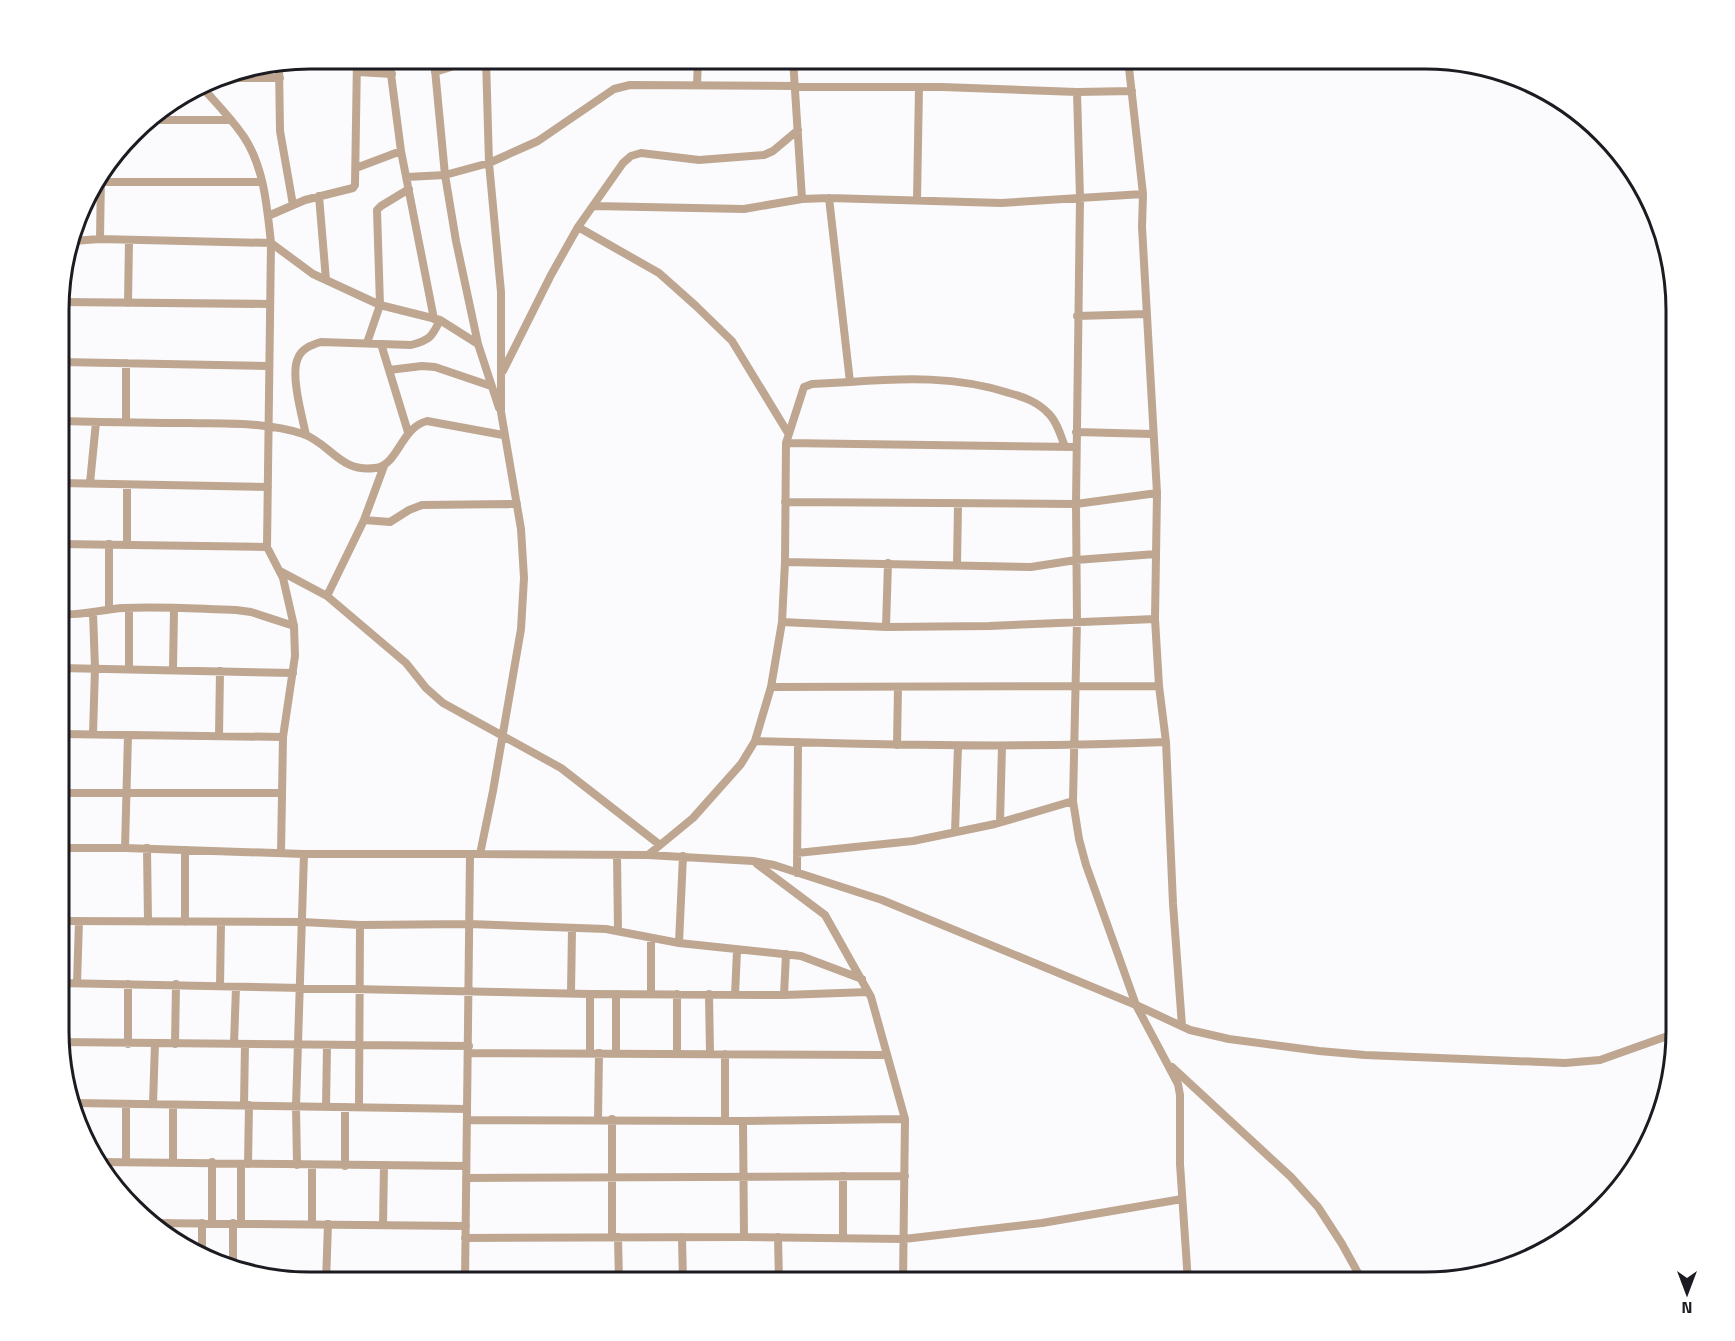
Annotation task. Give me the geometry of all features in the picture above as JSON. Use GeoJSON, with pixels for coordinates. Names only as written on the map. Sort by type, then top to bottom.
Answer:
{"type":"FeatureCollection","features":[{"type":"Feature","properties":{"kind":"street"},"geometry":{"type":"LineString","coordinates":[[268,216],[320,196],[353,188],[357,182],[358,69]]}},
{"type":"Feature","properties":{"kind":"street"},"geometry":{"type":"LineString","coordinates":[[306,435],[295,372],[298,357],[307,347],[321,342],[411,345],[426,341],[434,333],[437,320],[401,151],[391,69]]}},
{"type":"Feature","properties":{"kind":"street"},"geometry":{"type":"LineString","coordinates":[[435,69],[445,175],[456,241],[478,344],[501,412]]}},
{"type":"Feature","properties":{"kind":"street"},"geometry":{"type":"LineString","coordinates":[[435,72],[445,69]]}},
{"type":"Feature","properties":{"kind":"street"},"geometry":{"type":"LineString","coordinates":[[480,854],[503,735],[520,629],[524,578],[518,504],[503,435],[501,412],[499,254],[489,163],[486,69]]}},
{"type":"Feature","properties":{"kind":"street"},"geometry":{"type":"LineString","coordinates":[[697,85],[698,69]]}},
{"type":"Feature","properties":{"kind":"street"},"geometry":{"type":"LineString","coordinates":[[793,69],[802,199]]}},
{"type":"Feature","properties":{"kind":"street"},"geometry":{"type":"LineString","coordinates":[[1129,69],[1143,195],[1142,227],[1157,493],[1155,619],[1159,686],[1166,742],[1173,904],[1182,1026]]}},
{"type":"Feature","properties":{"kind":"street"},"geometry":{"type":"LineString","coordinates":[[279,71],[280,131],[293,205]]}},
{"type":"Feature","properties":{"kind":"street"},"geometry":{"type":"LineString","coordinates":[[358,72],[392,74]]}},
{"type":"Feature","properties":{"kind":"street"},"geometry":{"type":"LineString","coordinates":[[244,78],[280,78]]}},
{"type":"Feature","properties":{"kind":"street"},"geometry":{"type":"LineString","coordinates":[[407,177],[445,175],[489,163],[538,141],[614,89],[630,85],[1132,91]]}},
{"type":"Feature","properties":{"kind":"street"},"geometry":{"type":"LineString","coordinates":[[917,200],[919,87]]}},
{"type":"Feature","properties":{"kind":"street"},"geometry":{"type":"LineString","coordinates":[[207,92],[244,135],[253,152],[262,182],[271,243],[267,547],[283,578],[294,626],[293,673],[283,737],[281,853]]}},
{"type":"Feature","properties":{"kind":"street"},"geometry":{"type":"LineString","coordinates":[[1077,92],[1080,198],[1076,432],[1077,621],[1073,801],[1086,865],[1136,1005],[1174,1075],[1180,1095],[1182,1200],[1187,1272]]}},
{"type":"Feature","properties":{"kind":"street"},"geometry":{"type":"LineString","coordinates":[[162,120],[231,120]]}},
{"type":"Feature","properties":{"kind":"street"},"geometry":{"type":"LineString","coordinates":[[502,373],[578,227],[623,163],[631,156],[641,153],[676,159],[716,160],[764,154],[773,151],[798,130]]}},
{"type":"Feature","properties":{"kind":"street"},"geometry":{"type":"LineString","coordinates":[[356,168],[401,151]]}},
{"type":"Feature","properties":{"kind":"street"},"geometry":{"type":"LineString","coordinates":[[108,179],[262,182]]}},
{"type":"Feature","properties":{"kind":"street"},"geometry":{"type":"LineString","coordinates":[[367,343],[380,305],[377,210],[409,189]]}},
{"type":"Feature","properties":{"kind":"street"},"geometry":{"type":"LineString","coordinates":[[98,194],[100,239]]}},
{"type":"Feature","properties":{"kind":"street"},"geometry":{"type":"LineString","coordinates":[[594,206],[744,209],[802,199],[829,198],[1001,203],[1143,195]]}},
{"type":"Feature","properties":{"kind":"street"},"geometry":{"type":"LineString","coordinates":[[320,196],[326,280]]}},
{"type":"Feature","properties":{"kind":"street"},"geometry":{"type":"LineString","coordinates":[[829,198],[850,382]]}},
{"type":"Feature","properties":{"kind":"street"},"geometry":{"type":"LineString","coordinates":[[578,227],[658,273],[732,341],[788,433]]}},
{"type":"Feature","properties":{"kind":"street"},"geometry":{"type":"LineString","coordinates":[[79,241],[100,239],[271,243],[326,280],[380,305],[437,320],[478,344]]}},
{"type":"Feature","properties":{"kind":"street"},"geometry":{"type":"LineString","coordinates":[[128,303],[129,240]]}},
{"type":"Feature","properties":{"kind":"street"},"geometry":{"type":"LineString","coordinates":[[69,302],[269,304]]}},
{"type":"Feature","properties":{"kind":"street"},"geometry":{"type":"LineString","coordinates":[[1077,316],[1147,314]]}},
{"type":"Feature","properties":{"kind":"street"},"geometry":{"type":"LineString","coordinates":[[381,344],[408,432]]}},
{"type":"Feature","properties":{"kind":"street"},"geometry":{"type":"LineString","coordinates":[[69,362],[269,366]]}},
{"type":"Feature","properties":{"kind":"street"},"geometry":{"type":"LineString","coordinates":[[126,363],[126,422]]}},
{"type":"Feature","properties":{"kind":"street"},"geometry":{"type":"LineString","coordinates":[[388,369],[435,367],[491,386]]}},
{"type":"Feature","properties":{"kind":"street"},"geometry":{"type":"LineString","coordinates":[[648,855],[693,818],[741,764],[755,741],[771,687],[782,622],[786,443],[804,387],[812,384],[898,378],[940,379],[986,385],[1038,404],[1051,415],[1065,447]]}},
{"type":"Feature","properties":{"kind":"street"},"geometry":{"type":"LineString","coordinates":[[69,421],[268,425],[306,435],[347,465],[368,469],[384,466],[389,462],[408,432],[427,421],[503,435]]}},
{"type":"Feature","properties":{"kind":"street"},"geometry":{"type":"LineString","coordinates":[[90,483],[96,422]]}},
{"type":"Feature","properties":{"kind":"street"},"geometry":{"type":"LineString","coordinates":[[1076,432],[1152,434]]}},
{"type":"Feature","properties":{"kind":"street"},"geometry":{"type":"LineString","coordinates":[[786,443],[1076,447]]}},
{"type":"Feature","properties":{"kind":"street"},"geometry":{"type":"LineString","coordinates":[[327,596],[364,520],[384,466]]}},
{"type":"Feature","properties":{"kind":"street"},"geometry":{"type":"LineString","coordinates":[[69,483],[268,487]]}},
{"type":"Feature","properties":{"kind":"street"},"geometry":{"type":"LineString","coordinates":[[127,484],[127,545]]}},
{"type":"Feature","properties":{"kind":"street"},"geometry":{"type":"LineString","coordinates":[[785,502],[1076,504],[1157,493]]}},
{"type":"Feature","properties":{"kind":"street"},"geometry":{"type":"LineString","coordinates":[[957,565],[958,503]]}},
{"type":"Feature","properties":{"kind":"street"},"geometry":{"type":"LineString","coordinates":[[364,520],[390,522],[415,506],[422,505],[518,504]]}},
{"type":"Feature","properties":{"kind":"street"},"geometry":{"type":"LineString","coordinates":[[69,544],[267,547]]}},
{"type":"Feature","properties":{"kind":"street"},"geometry":{"type":"LineString","coordinates":[[109,544],[109,608]]}},
{"type":"Feature","properties":{"kind":"street"},"geometry":{"type":"LineString","coordinates":[[785,562],[1031,567],[1076,560],[1156,554]]}},
{"type":"Feature","properties":{"kind":"street"},"geometry":{"type":"LineString","coordinates":[[886,627],[888,563]]}},
{"type":"Feature","properties":{"kind":"street"},"geometry":{"type":"LineString","coordinates":[[279,570],[327,596],[406,663],[426,688],[442,703],[561,768],[660,845]]}},
{"type":"Feature","properties":{"kind":"street"},"geometry":{"type":"LineString","coordinates":[[69,615],[93,613],[109,608],[244,611],[294,626]]}},
{"type":"Feature","properties":{"kind":"street"},"geometry":{"type":"LineString","coordinates":[[129,608],[129,669]]}},
{"type":"Feature","properties":{"kind":"street"},"geometry":{"type":"LineString","coordinates":[[172,670],[174,609]]}},
{"type":"Feature","properties":{"kind":"street"},"geometry":{"type":"LineString","coordinates":[[93,613],[95,669],[93,734]]}},
{"type":"Feature","properties":{"kind":"street"},"geometry":{"type":"LineString","coordinates":[[782,622],[886,627],[989,626],[1155,619]]}},
{"type":"Feature","properties":{"kind":"street"},"geometry":{"type":"LineString","coordinates":[[69,668],[293,673]]}},
{"type":"Feature","properties":{"kind":"street"},"geometry":{"type":"LineString","coordinates":[[219,736],[220,671]]}},
{"type":"Feature","properties":{"kind":"street"},"geometry":{"type":"LineString","coordinates":[[771,687],[1159,686]]}},
{"type":"Feature","properties":{"kind":"street"},"geometry":{"type":"LineString","coordinates":[[897,745],[898,687]]}},
{"type":"Feature","properties":{"kind":"street"},"geometry":{"type":"LineString","coordinates":[[69,734],[283,737]]}},
{"type":"Feature","properties":{"kind":"street"},"geometry":{"type":"LineString","coordinates":[[125,848],[128,735]]}},
{"type":"Feature","properties":{"kind":"street"},"geometry":{"type":"LineString","coordinates":[[755,741],[958,746],[1074,746],[1166,742]]}},
{"type":"Feature","properties":{"kind":"street"},"geometry":{"type":"LineString","coordinates":[[797,873],[798,742]]}},
{"type":"Feature","properties":{"kind":"street"},"geometry":{"type":"LineString","coordinates":[[955,832],[958,746]]}},
{"type":"Feature","properties":{"kind":"street"},"geometry":{"type":"LineString","coordinates":[[1000,822],[1002,746]]}},
{"type":"Feature","properties":{"kind":"street"},"geometry":{"type":"LineString","coordinates":[[69,793],[282,794]]}},
{"type":"Feature","properties":{"kind":"street"},"geometry":{"type":"LineString","coordinates":[[797,854],[901,843],[1000,822],[1073,801]]}},
{"type":"Feature","properties":{"kind":"street"},"geometry":{"type":"LineString","coordinates":[[69,848],[147,848],[304,854],[648,855],[753,861],[882,900],[1204,1035],[1319,1052],[1425,1059],[1565,1063],[1600,1060],[1666,1038]]}},
{"type":"Feature","properties":{"kind":"street"},"geometry":{"type":"LineString","coordinates":[[147,848],[148,922]]}},
{"type":"Feature","properties":{"kind":"street"},"geometry":{"type":"LineString","coordinates":[[184,922],[185,850]]}},
{"type":"Feature","properties":{"kind":"street"},"geometry":{"type":"LineString","coordinates":[[297,1165],[296,1106],[304,854]]}},
{"type":"Feature","properties":{"kind":"street"},"geometry":{"type":"LineString","coordinates":[[465,1272],[470,854]]}},
{"type":"Feature","properties":{"kind":"street"},"geometry":{"type":"LineString","coordinates":[[617,855],[618,931]]}},
{"type":"Feature","properties":{"kind":"street"},"geometry":{"type":"LineString","coordinates":[[679,943],[683,856]]}},
{"type":"Feature","properties":{"kind":"street"},"geometry":{"type":"LineString","coordinates":[[753,861],[825,915],[868,992],[905,1119],[903,1272]]}},
{"type":"Feature","properties":{"kind":"street"},"geometry":{"type":"LineString","coordinates":[[69,921],[302,922],[360,925],[470,924],[618,931],[736,951],[801,956],[862,979]]}},
{"type":"Feature","properties":{"kind":"street"},"geometry":{"type":"LineString","coordinates":[[77,984],[79,921]]}},
{"type":"Feature","properties":{"kind":"street"},"geometry":{"type":"LineString","coordinates":[[220,986],[221,922]]}},
{"type":"Feature","properties":{"kind":"street"},"geometry":{"type":"LineString","coordinates":[[359,1107],[360,925]]}},
{"type":"Feature","properties":{"kind":"street"},"geometry":{"type":"LineString","coordinates":[[571,993],[572,929]]}},
{"type":"Feature","properties":{"kind":"street"},"geometry":{"type":"LineString","coordinates":[[651,938],[651,994]]}},
{"type":"Feature","properties":{"kind":"street"},"geometry":{"type":"LineString","coordinates":[[735,995],[736,951]]}},
{"type":"Feature","properties":{"kind":"street"},"geometry":{"type":"LineString","coordinates":[[784,995],[786,954]]}},
{"type":"Feature","properties":{"kind":"street"},"geometry":{"type":"LineString","coordinates":[[69,984],[590,994],[784,995],[868,992]]}},
{"type":"Feature","properties":{"kind":"street"},"geometry":{"type":"LineString","coordinates":[[128,984],[128,1044]]}},
{"type":"Feature","properties":{"kind":"street"},"geometry":{"type":"LineString","coordinates":[[175,1044],[176,984]]}},
{"type":"Feature","properties":{"kind":"street"},"geometry":{"type":"LineString","coordinates":[[234,1044],[236,987]]}},
{"type":"Feature","properties":{"kind":"street"},"geometry":{"type":"LineString","coordinates":[[590,994],[590,1053]]}},
{"type":"Feature","properties":{"kind":"street"},"geometry":{"type":"LineString","coordinates":[[616,994],[616,1053]]}},
{"type":"Feature","properties":{"kind":"street"},"geometry":{"type":"LineString","coordinates":[[677,994],[677,1053]]}},
{"type":"Feature","properties":{"kind":"street"},"geometry":{"type":"LineString","coordinates":[[709,994],[710,1053]]}},
{"type":"Feature","properties":{"kind":"street"},"geometry":{"type":"LineString","coordinates":[[70,1042],[361,1045],[590,1053],[885,1055]]}},
{"type":"Feature","properties":{"kind":"street"},"geometry":{"type":"LineString","coordinates":[[153,1104],[155,1043]]}},
{"type":"Feature","properties":{"kind":"street"},"geometry":{"type":"LineString","coordinates":[[234,1260],[245,1164],[247,1105],[245,1044]]}},
{"type":"Feature","properties":{"kind":"street"},"geometry":{"type":"LineString","coordinates":[[326,1107],[327,1045]]}},
{"type":"Feature","properties":{"kind":"street"},"geometry":{"type":"LineString","coordinates":[[598,1120],[599,1053]]}},
{"type":"Feature","properties":{"kind":"street"},"geometry":{"type":"LineString","coordinates":[[725,1054],[725,1121]]}},
{"type":"Feature","properties":{"kind":"street"},"geometry":{"type":"LineString","coordinates":[[1167,1062],[1298,1184],[1318,1207],[1357,1272]]}},
{"type":"Feature","properties":{"kind":"street"},"geometry":{"type":"LineString","coordinates":[[80,1103],[467,1109]]}},
{"type":"Feature","properties":{"kind":"street"},"geometry":{"type":"LineString","coordinates":[[126,1104],[126,1162]]}},
{"type":"Feature","properties":{"kind":"street"},"geometry":{"type":"LineString","coordinates":[[173,1105],[173,1162]]}},
{"type":"Feature","properties":{"kind":"street"},"geometry":{"type":"LineString","coordinates":[[345,1107],[345,1166]]}},
{"type":"Feature","properties":{"kind":"street"},"geometry":{"type":"LineString","coordinates":[[612,1119],[612,1177],[618,1272]]}},
{"type":"Feature","properties":{"kind":"street"},"geometry":{"type":"LineString","coordinates":[[466,1120],[905,1119]]}},
{"type":"Feature","properties":{"kind":"street"},"geometry":{"type":"LineString","coordinates":[[743,1121],[744,1237]]}},
{"type":"Feature","properties":{"kind":"street"},"geometry":{"type":"LineString","coordinates":[[109,1164],[126,1162],[212,1162],[312,1166],[466,1166]]}},
{"type":"Feature","properties":{"kind":"street"},"geometry":{"type":"LineString","coordinates":[[212,1162],[212,1223]]}},
{"type":"Feature","properties":{"kind":"street"},"geometry":{"type":"LineString","coordinates":[[383,1225],[384,1165]]}},
{"type":"Feature","properties":{"kind":"street"},"geometry":{"type":"LineString","coordinates":[[312,1166],[312,1223]]}},
{"type":"Feature","properties":{"kind":"street"},"geometry":{"type":"LineString","coordinates":[[843,1176],[843,1238]]}},
{"type":"Feature","properties":{"kind":"street"},"geometry":{"type":"LineString","coordinates":[[466,1178],[905,1176]]}},
{"type":"Feature","properties":{"kind":"street"},"geometry":{"type":"LineString","coordinates":[[465,1238],[904,1239],[1042,1223],[1182,1200]]}},
{"type":"Feature","properties":{"kind":"street"},"geometry":{"type":"LineString","coordinates":[[164,1223],[466,1226]]}},
{"type":"Feature","properties":{"kind":"street"},"geometry":{"type":"LineString","coordinates":[[202,1223],[202,1246]]}},
{"type":"Feature","properties":{"kind":"street"},"geometry":{"type":"LineString","coordinates":[[326,1272],[328,1224]]}},
{"type":"Feature","properties":{"kind":"street"},"geometry":{"type":"LineString","coordinates":[[682,1237],[683,1272]]}},
{"type":"Feature","properties":{"kind":"street"},"geometry":{"type":"LineString","coordinates":[[778,1237],[779,1272]]}}]}
